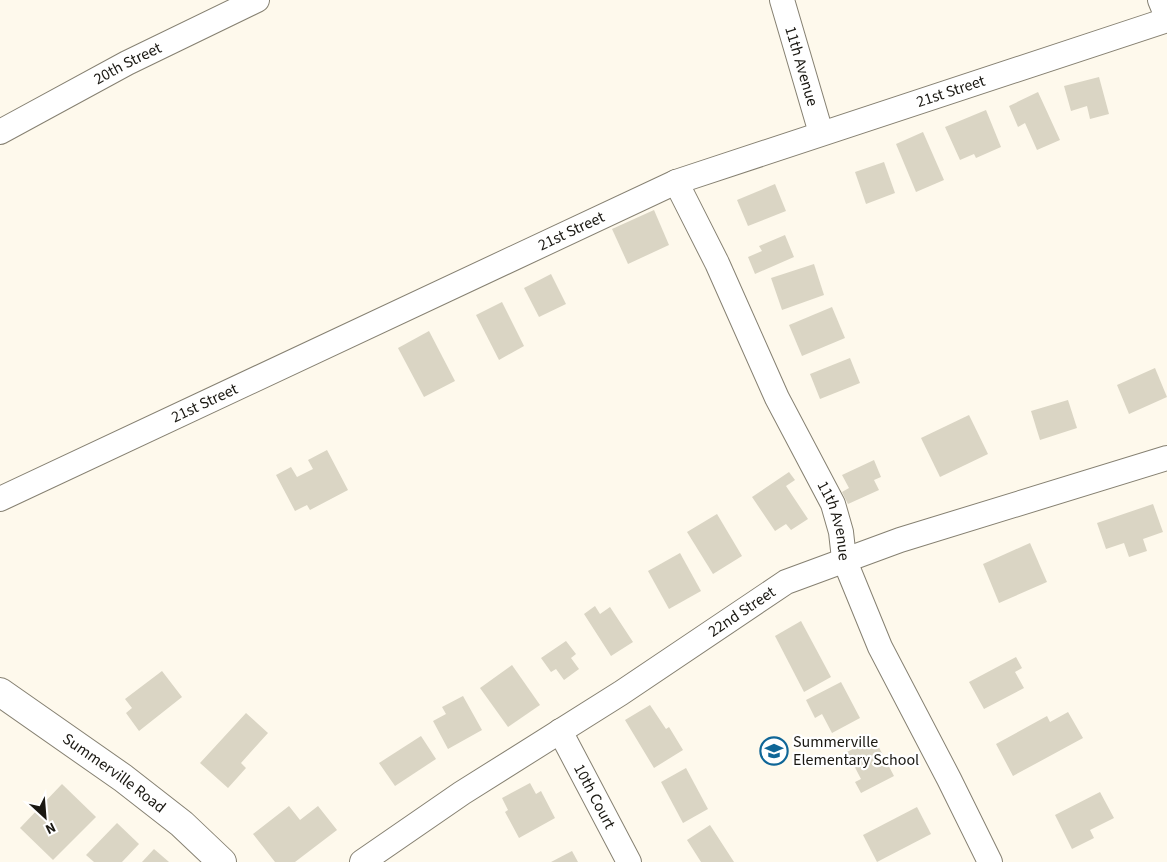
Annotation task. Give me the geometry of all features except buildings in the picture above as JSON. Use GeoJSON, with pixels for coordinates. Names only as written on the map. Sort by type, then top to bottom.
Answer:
{"type":"FeatureCollection","features":[{"type":"Feature","properties":{"kind":"main road","name":"Summerville Road"},"geometry":{"type":"LineString","coordinates":[[0,692],[124,778],[182,824],[222,862]]}},
{"type":"Feature","properties":{"kind":"street","name":"20th Street"},"geometry":{"type":"LineString","coordinates":[[0,132],[228,7],[258,0]]}},
{"type":"Feature","properties":{"kind":"street","name":"11th Avenue"},"geometry":{"type":"LineString","coordinates":[[782,0],[820,133]]}},
{"type":"Feature","properties":{"kind":"street"},"geometry":{"type":"LineString","coordinates":[[1160,0],[1167,18]]}},
{"type":"Feature","properties":{"kind":"street","name":"21st Street"},"geometry":{"type":"LineString","coordinates":[[0,499],[676,182],[1167,18]]}},
{"type":"Feature","properties":{"kind":"street","name":"11th Avenue"},"geometry":{"type":"LineString","coordinates":[[676,182],[717,263],[777,398],[833,504],[841,532],[844,559],[880,647],[990,862]]}},
{"type":"Feature","properties":{"kind":"street","name":"22nd Street"},"geometry":{"type":"LineString","coordinates":[[362,862],[462,793],[621,693],[786,582],[844,559],[1167,458]]}},
{"type":"Feature","properties":{"kind":"street","name":"10th Court"},"geometry":{"type":"LineString","coordinates":[[560,731],[629,862]]}},
{"type":"Feature","properties":{"kind":"place","name":"Summerville Elementary School"},"geometry":{"type":"Point","coordinates":[774,751]}}]}
